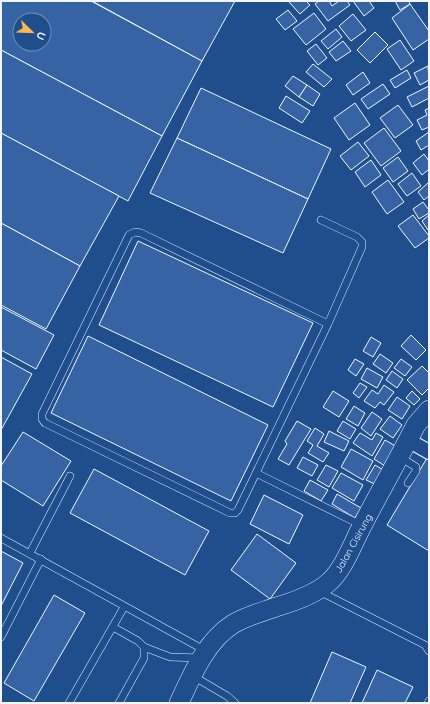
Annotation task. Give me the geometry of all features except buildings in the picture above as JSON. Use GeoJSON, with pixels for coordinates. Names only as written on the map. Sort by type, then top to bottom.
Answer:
{"type":"FeatureCollection","features":[{"type":"Feature","properties":{"kind":"main road","name":"Jalan Cisirung"},"geometry":{"type":"LineString","coordinates":[[179,703],[192,675],[204,655],[224,630],[234,623],[287,604],[318,590],[328,583],[335,575],[348,555],[416,425],[429,410]]}},
{"type":"Feature","properties":{"kind":"street"},"geometry":{"type":"LineString","coordinates":[[404,448],[429,452]]}},
{"type":"Feature","properties":{"kind":"lane"},"geometry":{"type":"LineString","coordinates":[[321,220],[357,237],[362,242],[362,247],[328,324],[238,510],[235,513],[230,513],[45,423],[42,419],[42,414],[129,235],[135,232],[141,233],[328,324]]}},
{"type":"Feature","properties":{"kind":"lane"},"geometry":{"type":"LineString","coordinates":[[404,448],[416,467],[416,471],[408,483]]}},
{"type":"Feature","properties":{"kind":"lane"},"geometry":{"type":"LineString","coordinates":[[256,473],[362,526]]}},
{"type":"Feature","properties":{"kind":"lane"},"geometry":{"type":"LineString","coordinates":[[30,553],[70,476]]}},
{"type":"Feature","properties":{"kind":"lane"},"geometry":{"type":"LineString","coordinates":[[1,538],[41,559],[204,655]]}},
{"type":"Feature","properties":{"kind":"lane"},"geometry":{"type":"LineString","coordinates":[[1,637],[41,559]]}},
{"type":"Feature","properties":{"kind":"lane"},"geometry":{"type":"LineString","coordinates":[[318,590],[425,645],[429,651]]}},
{"type":"Feature","properties":{"kind":"lane"},"geometry":{"type":"LineString","coordinates":[[69,703],[124,607]]}},
{"type":"Feature","properties":{"kind":"lane"},"geometry":{"type":"LineString","coordinates":[[113,627],[138,641],[144,647],[170,657],[204,655]]}},
{"type":"Feature","properties":{"kind":"lane"},"geometry":{"type":"LineString","coordinates":[[120,703],[144,658],[144,647]]}},
{"type":"Feature","properties":{"kind":"lane"},"geometry":{"type":"LineString","coordinates":[[192,675],[227,696],[235,703]]}}]}
